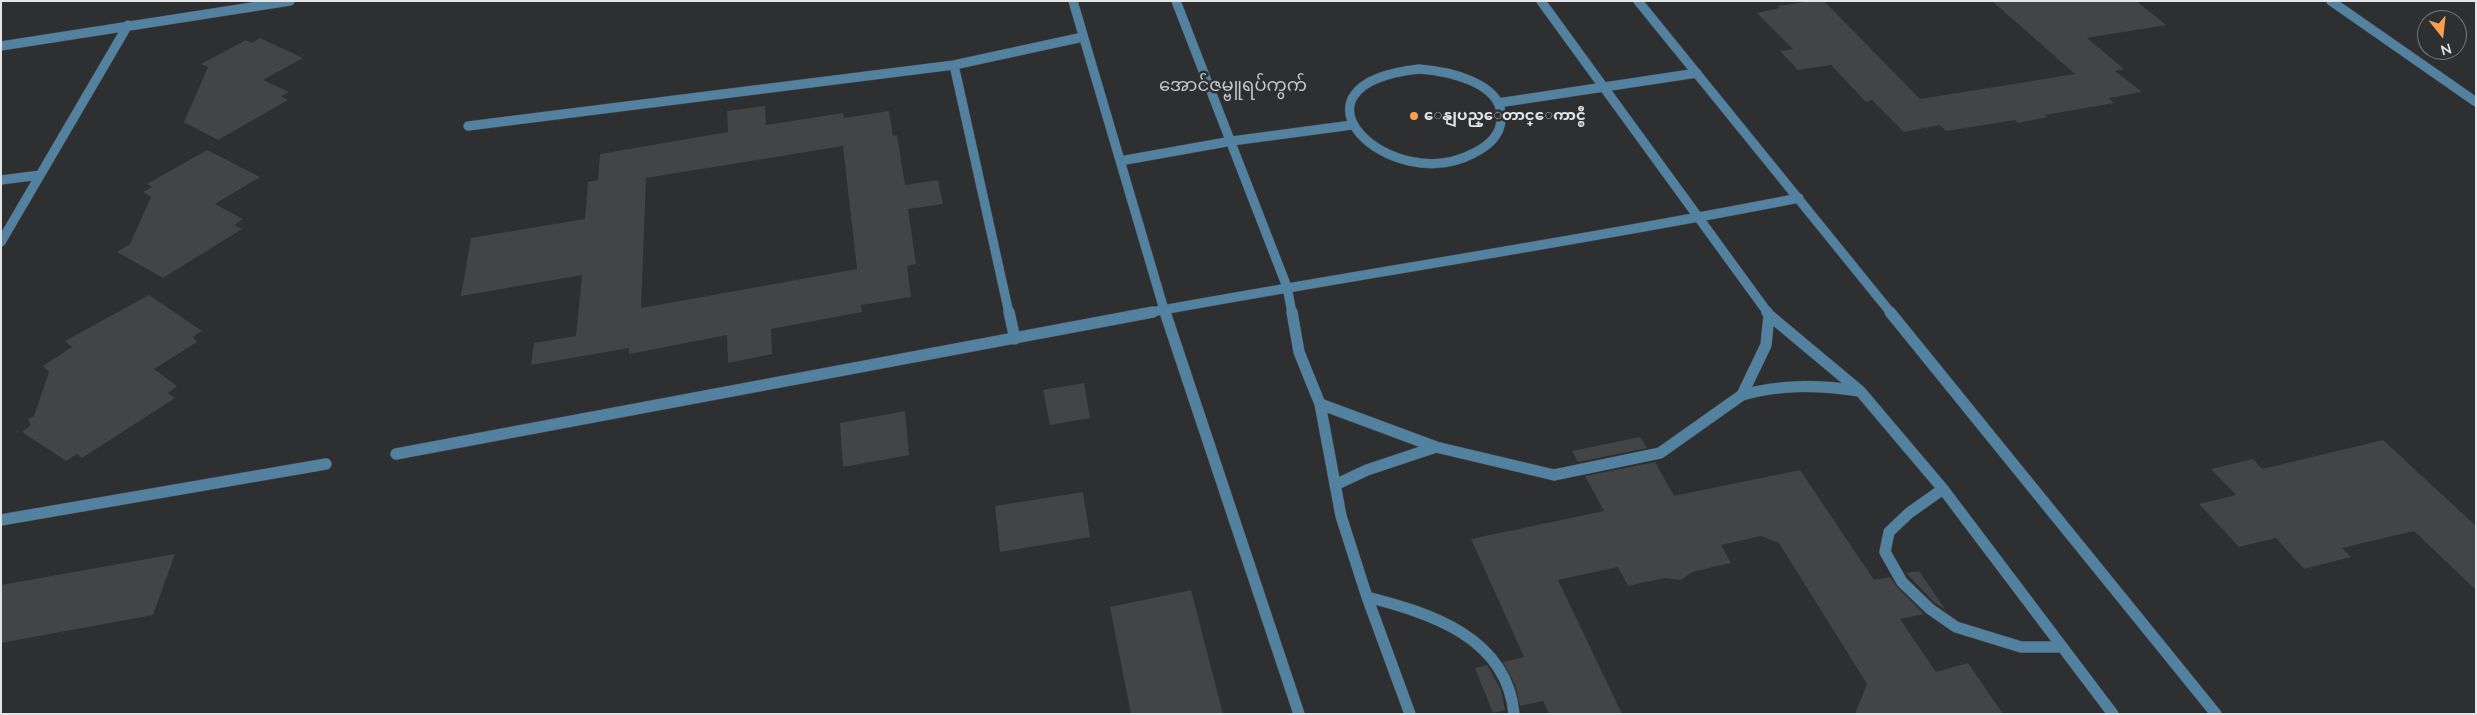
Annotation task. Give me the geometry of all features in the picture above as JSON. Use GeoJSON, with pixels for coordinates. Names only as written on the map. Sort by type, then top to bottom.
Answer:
{"type":"FeatureCollection","features":[{"type":"Feature","properties":{"kind":"street"},"geometry":{"type":"LineString","coordinates":[[1,46],[290,1]]}},
{"type":"Feature","properties":{"kind":"street"},"geometry":{"type":"LineString","coordinates":[[1073,1],[1165,312],[1299,714]]}},
{"type":"Feature","properties":{"kind":"street"},"geometry":{"type":"LineString","coordinates":[[1176,1],[1232,141],[1287,287],[1299,352],[1320,404],[1341,516],[1367,597],[1410,714]]}},
{"type":"Feature","properties":{"kind":"street"},"geometry":{"type":"LineString","coordinates":[[1541,1],[1769,315],[1860,391],[1942,489],[2113,714]]}},
{"type":"Feature","properties":{"kind":"street"},"geometry":{"type":"LineString","coordinates":[[1638,1],[2216,714]]}},
{"type":"Feature","properties":{"kind":"street"},"geometry":{"type":"LineString","coordinates":[[2331,1],[2476,102]]}},
{"type":"Feature","properties":{"kind":"street"},"geometry":{"type":"LineString","coordinates":[[1,242],[128,25]]}},
{"type":"Feature","properties":{"kind":"street"},"geometry":{"type":"LineString","coordinates":[[468,126],[954,65],[1083,37]]}},
{"type":"Feature","properties":{"kind":"street"},"geometry":{"type":"LineString","coordinates":[[954,65],[1015,339]]}},
{"type":"Feature","properties":{"kind":"street"},"geometry":{"type":"LineString","coordinates":[[1419,69],[1440,71],[1464,77],[1484,88],[1498,103],[1503,117],[1500,133],[1487,147],[1467,157],[1438,162],[1410,160],[1384,152],[1364,140],[1352,124],[1349,106],[1357,91],[1372,79],[1394,72],[1419,69]]}},
{"type":"Feature","properties":{"kind":"street"},"geometry":{"type":"LineString","coordinates":[[1498,103],[1697,73]]}},
{"type":"Feature","properties":{"kind":"street"},"geometry":{"type":"LineString","coordinates":[[1120,161],[1232,141],[1352,124]]}},
{"type":"Feature","properties":{"kind":"street"},"geometry":{"type":"LineString","coordinates":[[1,180],[40,175]]}},
{"type":"Feature","properties":{"kind":"street"},"geometry":{"type":"LineString","coordinates":[[396,454],[1165,312],[1287,287],[1698,218],[1799,198]]}},
{"type":"Feature","properties":{"kind":"street"},"geometry":{"type":"LineString","coordinates":[[1742,395],[1766,345],[1769,315]]}},
{"type":"Feature","properties":{"kind":"street"},"geometry":{"type":"LineString","coordinates":[[1320,404],[1436,447],[1554,475],[1660,453],[1742,395],[1771,386],[1822,385],[1860,391]]}},
{"type":"Feature","properties":{"kind":"street"},"geometry":{"type":"LineString","coordinates":[[1335,485],[1367,470],[1436,447]]}},
{"type":"Feature","properties":{"kind":"street"},"geometry":{"type":"LineString","coordinates":[[1,520],[326,464]]}},
{"type":"Feature","properties":{"kind":"street"},"geometry":{"type":"LineString","coordinates":[[1942,489],[1908,513],[1889,532],[1885,552],[1902,582],[1930,609],[1956,627],[2021,648],[2062,647]]}},
{"type":"Feature","properties":{"kind":"street"},"geometry":{"type":"LineString","coordinates":[[1367,597],[1419,610],[1466,633],[1500,668],[1514,714]]}},
{"type":"Feature","properties":{"kind":"building"},"geometry":{"type":"Polygon","coordinates":[[[1824,1],[1920,99],[2075,74],[1992,1],[2136,1],[2166,25],[2087,38],[2124,69],[2115,71],[2142,92],[2109,98],[2114,103],[2045,115],[2048,117],[2018,123],[2015,120],[1946,131],[1940,125],[1904,132],[1872,100],[1866,102],[1831,65],[1798,70],[1780,51],[1793,49],[1757,13],[1780,8],[1778,6],[1824,1]]]}},
{"type":"Feature","properties":{"kind":"building"},"geometry":{"type":"Polygon","coordinates":[[[260,38],[303,58],[263,80],[289,92],[281,96],[288,100],[218,140],[184,122],[208,67],[201,64],[246,40],[252,43],[260,38]]]}},
{"type":"Feature","properties":{"kind":"building"},"geometry":{"type":"Polygon","coordinates":[[[765,106],[766,125],[843,113],[844,118],[889,111],[893,136],[897,135],[905,185],[938,180],[943,204],[908,209],[916,264],[907,266],[911,297],[861,305],[862,312],[771,329],[772,354],[728,363],[727,335],[629,354],[629,348],[531,365],[534,343],[576,336],[582,275],[461,296],[471,238],[585,219],[588,182],[598,180],[600,154],[728,132],[727,111],[765,106]],[[843,146],[646,178],[641,308],[857,269],[843,146]]]}},
{"type":"Feature","properties":{"kind":"building"},"geometry":{"type":"Polygon","coordinates":[[[207,150],[260,177],[215,204],[243,219],[234,225],[242,229],[163,278],[117,252],[130,244],[151,197],[143,192],[152,187],[147,184],[207,150]]]}},
{"type":"Feature","properties":{"kind":"building"},"geometry":{"type":"Polygon","coordinates":[[[149,295],[202,331],[193,337],[197,342],[154,369],[177,386],[168,393],[175,398],[82,458],[77,454],[66,461],[22,432],[31,425],[28,419],[34,416],[49,372],[43,366],[72,347],[65,341],[149,295]]]}},
{"type":"Feature","properties":{"kind":"building"},"geometry":{"type":"Polygon","coordinates":[[[1084,383],[1090,418],[1050,425],[1043,390],[1084,383]]]}},
{"type":"Feature","properties":{"kind":"building"},"geometry":{"type":"Polygon","coordinates":[[[905,411],[909,455],[843,467],[840,423],[905,411]]]}},
{"type":"Feature","properties":{"kind":"building"},"geometry":{"type":"Polygon","coordinates":[[[1640,437],[1647,448],[1578,462],[1572,451],[1640,437]]]}},
{"type":"Feature","properties":{"kind":"building"},"geometry":{"type":"Polygon","coordinates":[[[2383,440],[2476,526],[2476,590],[2414,531],[2342,548],[2351,557],[2304,569],[2276,538],[2239,547],[2199,504],[2236,495],[2211,469],[2253,459],[2262,469],[2383,440]]]}},
{"type":"Feature","properties":{"kind":"building"},"geometry":{"type":"Polygon","coordinates":[[[1655,462],[1674,496],[1800,470],[1874,580],[1890,577],[1897,587],[1924,614],[1900,619],[1936,672],[1968,663],[2003,714],[1855,714],[1867,684],[1779,543],[1761,536],[1721,545],[1731,563],[1692,572],[1681,580],[1664,578],[1628,586],[1618,567],[1558,580],[1622,714],[1549,714],[1543,701],[1520,706],[1515,684],[1503,662],[1524,657],[1471,539],[1604,511],[1585,476],[1655,462]]]}},
{"type":"Feature","properties":{"kind":"building"},"geometry":{"type":"Polygon","coordinates":[[[1083,492],[1090,537],[1000,552],[995,506],[1083,492]]]}},
{"type":"Feature","properties":{"kind":"building"},"geometry":{"type":"Polygon","coordinates":[[[175,554],[153,615],[1,643],[1,585],[175,554]]]}},
{"type":"Feature","properties":{"kind":"building"},"geometry":{"type":"Polygon","coordinates":[[[1919,571],[1945,609],[1935,603],[1906,573],[1919,571]]]}},
{"type":"Feature","properties":{"kind":"building"},"geometry":{"type":"Polygon","coordinates":[[[1191,590],[1223,714],[1131,714],[1110,607],[1191,590]]]}},
{"type":"Feature","properties":{"kind":"building"},"geometry":{"type":"Polygon","coordinates":[[[1487,665],[1501,690],[1505,710],[1493,713],[1475,668],[1487,665]]]}},
{"type":"Feature","properties":{"kind":"place","name":"ေနျပည္ေတာင္ေကာင္စီ"},"geometry":{"type":"Point","coordinates":[1414,116]}},
{"type":"Feature","properties":{"kind":"district","name":"အောင်ဇမ္ဗူရပ်ကွက်"},"geometry":{"type":"Point","coordinates":[1233,87]}}]}
